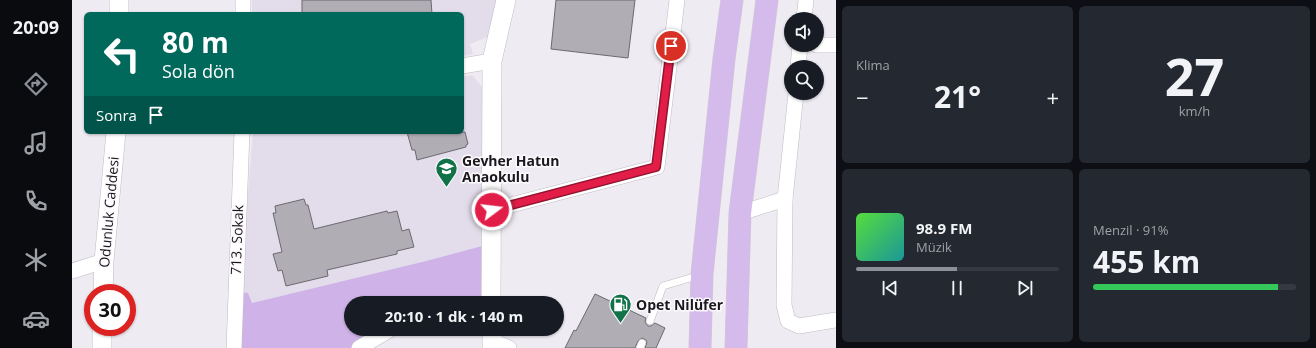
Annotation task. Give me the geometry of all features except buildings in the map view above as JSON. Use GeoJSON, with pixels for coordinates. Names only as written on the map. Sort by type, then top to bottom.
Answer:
{"type":"FeatureCollection","features":[{"type":"Feature","properties":{"kind":"main road"},"geometry":{"type":"LineString","coordinates":[[700,348],[702,274],[724,59],[732,0]]}},
{"type":"Feature","properties":{"kind":"main road"},"geometry":{"type":"LineString","coordinates":[[736,348],[740,213],[766,0]]}},
{"type":"Feature","properties":{"kind":"street"},"geometry":{"type":"LineString","coordinates":[[119,0],[119,12]]}},
{"type":"Feature","properties":{"kind":"street"},"geometry":{"type":"LineString","coordinates":[[243,0],[243,12]]}},
{"type":"Feature","properties":{"kind":"street"},"geometry":{"type":"LineString","coordinates":[[491,296],[492,61],[506,0]]}},
{"type":"Feature","properties":{"kind":"street"},"geometry":{"type":"LineString","coordinates":[[492,210],[656,167],[677,0]]}},
{"type":"Feature","properties":{"kind":"street"},"geometry":{"type":"LineString","coordinates":[[805,12],[806,0]]}},
{"type":"Feature","properties":{"kind":"street"},"geometry":{"type":"LineString","coordinates":[[824,45],[836,45]]}},
{"type":"Feature","properties":{"kind":"street"},"geometry":{"type":"LineString","coordinates":[[464,66],[492,61]]}},
{"type":"Feature","properties":{"kind":"street"},"geometry":{"type":"LineString","coordinates":[[795,100],[785,199],[784,305],[788,320],[799,326],[836,320]]}},
{"type":"Feature","properties":{"kind":"street","name":"Odunluk Caddesi"},"geometry":{"type":"LineString","coordinates":[[103,284],[116,134]]}},
{"type":"Feature","properties":{"kind":"street","name":"713. Sokak"},"geometry":{"type":"LineString","coordinates":[[234,348],[242,134]]}},
{"type":"Feature","properties":{"kind":"street"},"geometry":{"type":"LineString","coordinates":[[740,213],[785,199]]}},
{"type":"Feature","properties":{"kind":"street"},"geometry":{"type":"LineString","coordinates":[[72,270],[104,261]]}},
{"type":"Feature","properties":{"kind":"street"},"geometry":{"type":"LineString","coordinates":[[102,336],[102,348]]}},
{"type":"Feature","properties":{"kind":"street"},"geometry":{"type":"LineString","coordinates":[[359,348],[379,336]]}},
{"type":"Feature","properties":{"kind":"street"},"geometry":{"type":"LineString","coordinates":[[492,339],[509,348]]}},
{"type":"Feature","properties":{"kind":"lane"},"geometry":{"type":"LineString","coordinates":[[650,321],[663,286],[702,274]]}},
{"type":"Feature","properties":{"kind":"shaded area"},"geometry":{"type":"Polygon","coordinates":[[[252,0],[497,0],[490,36],[470,44],[473,54],[464,56],[464,12],[252,12],[252,0]]]}},
{"type":"Feature","properties":{"kind":"shaded area"},"geometry":{"type":"Polygon","coordinates":[[[472,75],[482,87],[482,246],[252,303],[248,294],[240,292],[253,134],[464,134],[464,77],[472,75]]]}},
{"type":"Feature","properties":{"kind":"shaded area"},"geometry":{"type":"Polygon","coordinates":[[[482,246],[484,296],[344,296],[344,336],[376,336],[355,348],[238,348],[240,292],[248,293],[252,303],[482,246]]]}},
{"type":"Feature","properties":{"kind":"place","name":"Gevher Hatun Anaokulu"},"geometry":{"type":"Point","coordinates":[446,188]}},
{"type":"Feature","properties":{"kind":"place","name":"Opet Nilüfer"},"geometry":{"type":"Point","coordinates":[621,324]}},
{"type":"Feature","properties":{"kind":"route"},"geometry":{"type":"LineString","coordinates":[[492,210],[656,167],[671,46]]}}]}
